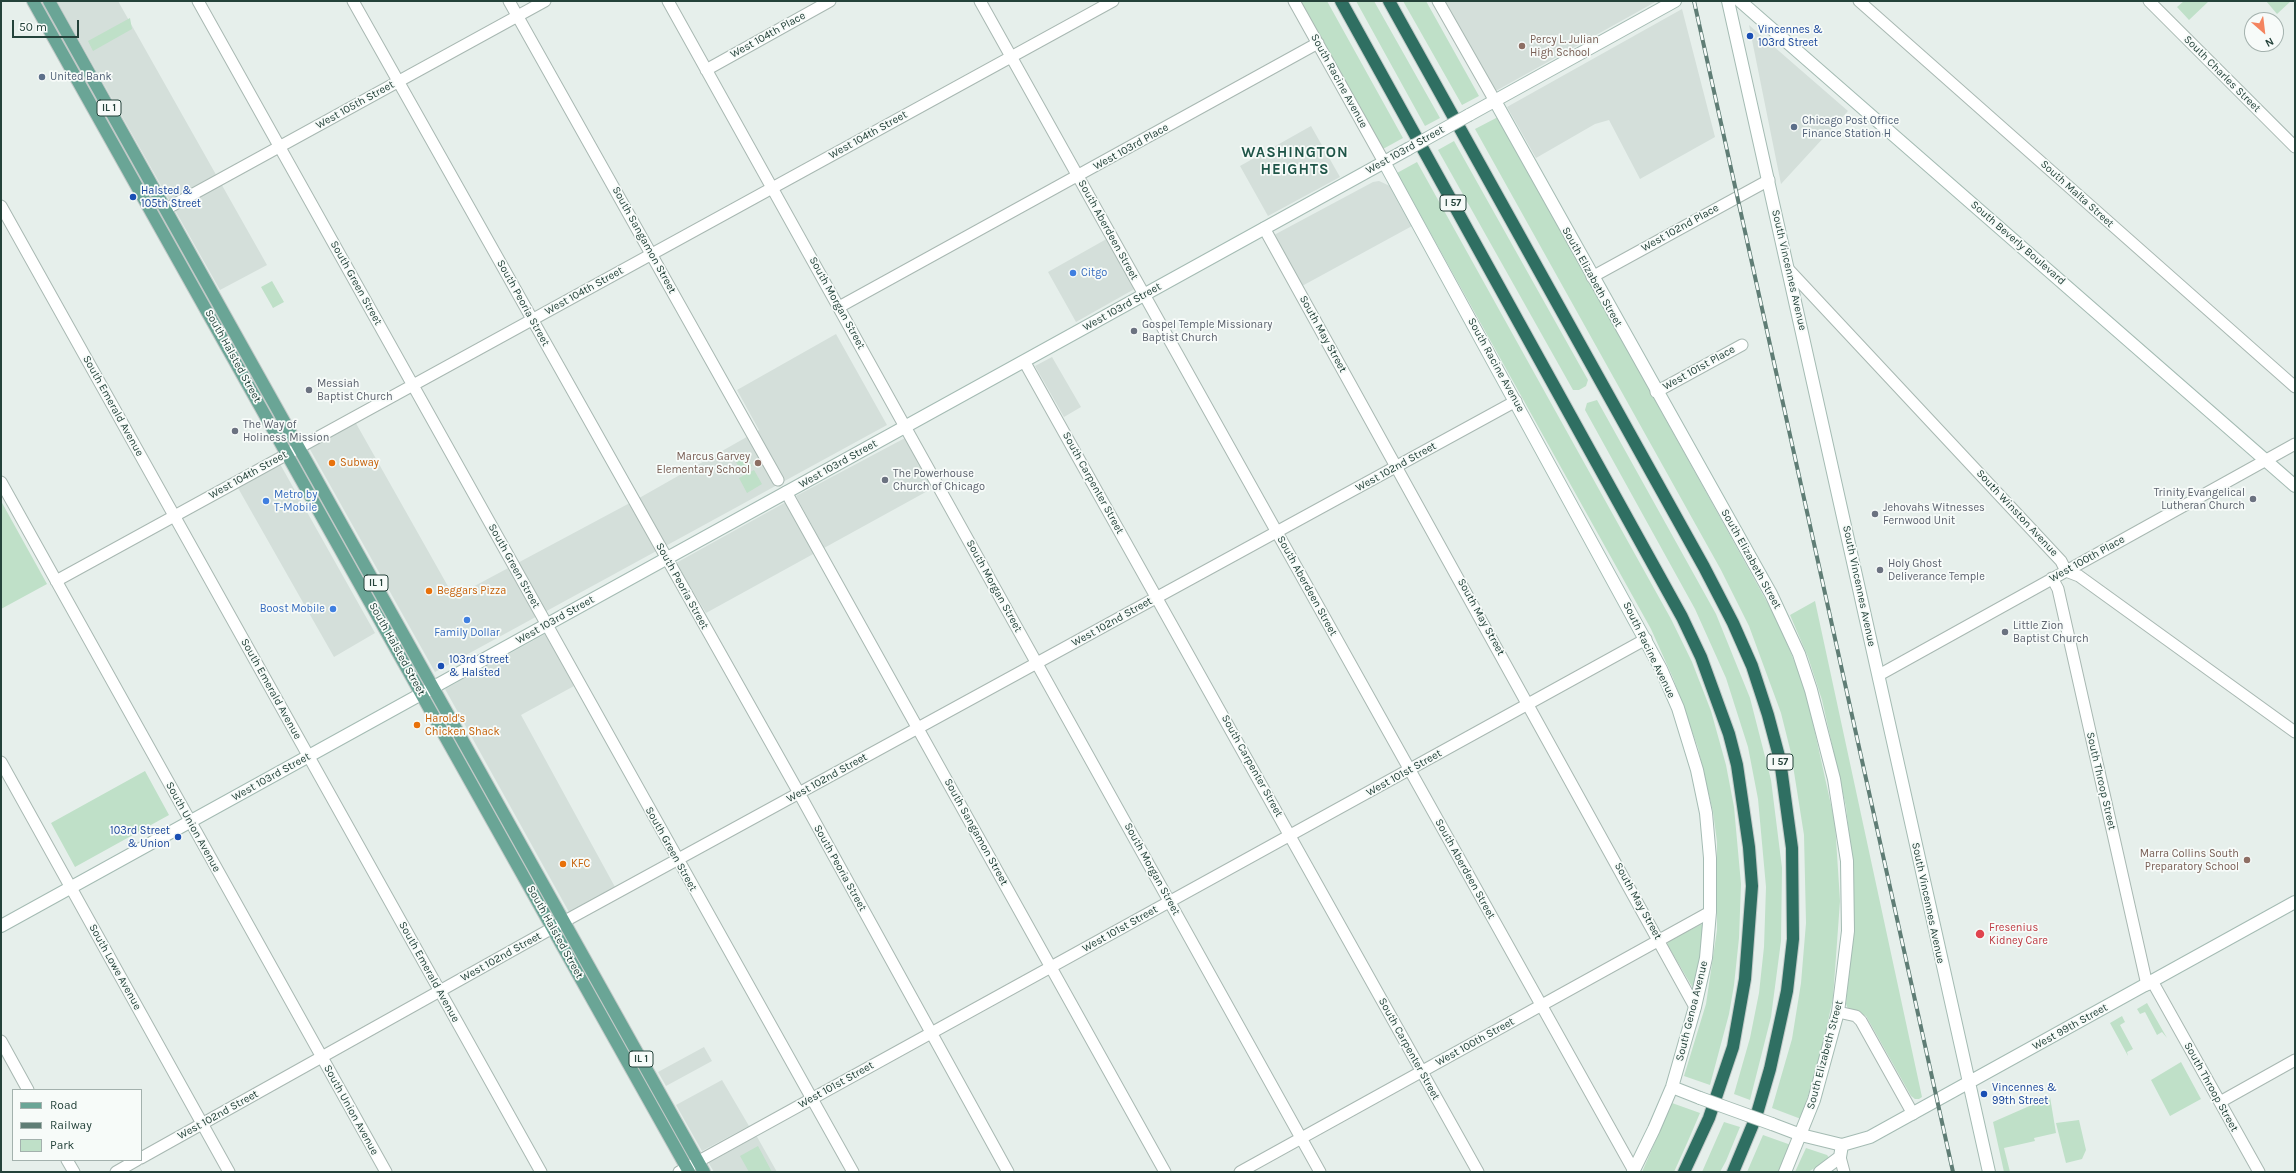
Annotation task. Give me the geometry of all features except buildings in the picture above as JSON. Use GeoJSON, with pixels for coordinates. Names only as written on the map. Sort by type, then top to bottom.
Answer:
{"type":"FeatureCollection","features":[{"type":"Feature","properties":{"kind":"highway","name":"I 57"},"geometry":{"type":"LineString","coordinates":[[1341,1],[1682,617],[1701,658],[1729,734],[1737,765],[1749,847],[1752,886],[1745,979],[1729,1060],[1709,1118],[1684,1172]]}},
{"type":"Feature","properties":{"kind":"highway","name":"I 57"},"geometry":{"type":"LineString","coordinates":[[1389,1],[1704,567],[1733,623],[1752,666],[1768,715],[1780,760],[1792,848],[1793,939],[1787,991],[1770,1069],[1756,1117],[1733,1172]]}},
{"type":"Feature","properties":{"kind":"main road","name":"South Halsted Street"},"geometry":{"type":"LineString","coordinates":[[33,1],[553,928],[684,1171]]}},
{"type":"Feature","properties":{"kind":"main road","name":"South Halsted Street"},"geometry":{"type":"LineString","coordinates":[[49,1],[565,921],[704,1172]]}},
{"type":"Feature","properties":{"kind":"main road","name":"West 103rd Street"},"geometry":{"type":"LineString","coordinates":[[1,926],[1675,1]]}},
{"type":"Feature","properties":{"kind":"main road","name":"South Vincennes Avenue"},"geometry":{"type":"LineString","coordinates":[[1728,1],[1790,270],[1989,1172]]}},
{"type":"Feature","properties":{"kind":"main road","name":"South Beverly Boulevard"},"geometry":{"type":"LineString","coordinates":[[1740,1],[2295,486]]}},
{"type":"Feature","properties":{"kind":"main road","name":"South Elizabeth Street"},"geometry":{"type":"LineString","coordinates":[[1495,101],[1656,392],[1771,594],[1799,654],[1811,690],[1834,779],[1847,862],[1848,932],[1838,1012],[1814,1100],[1785,1172]]}},
{"type":"Feature","properties":{"kind":"main road","name":"South Racine Avenue"},"geometry":{"type":"LineString","coordinates":[[1384,162],[1646,639],[1661,669],[1686,734]]}},
{"type":"Feature","properties":{"kind":"main road"},"geometry":{"type":"LineString","coordinates":[[154,216],[166,209]]}},
{"type":"Feature","properties":{"kind":"main road","name":"South Genoa Avenue"},"geometry":{"type":"LineString","coordinates":[[1672,1087],[1695,1007],[1706,958],[1710,912],[1710,858],[1706,813],[1697,770],[1686,734]]}},
{"type":"Feature","properties":{"kind":"main road","name":"West 99th Street"},"geometry":{"type":"LineString","coordinates":[[1842,1145],[1870,1137],[1913,1114],[2295,902]]}},
{"type":"Feature","properties":{"kind":"main road"},"geometry":{"type":"LineString","coordinates":[[1634,1171],[1672,1087],[1801,1135],[1842,1145],[1840,1157],[1820,1172]]}},
{"type":"Feature","properties":{"kind":"street","name":"South Green Street"},"geometry":{"type":"LineString","coordinates":[[198,1],[677,860],[853,1172]]}},
{"type":"Feature","properties":{"kind":"street","name":"South Peoria Street"},"geometry":{"type":"LineString","coordinates":[[353,1],[799,793],[1008,1172]]}},
{"type":"Feature","properties":{"kind":"street","name":"South Sangamon Street"},"geometry":{"type":"LineString","coordinates":[[509,1],[778,480]]}},
{"type":"Feature","properties":{"kind":"street","name":"West 105th Street"},"geometry":{"type":"LineString","coordinates":[[166,209],[545,1]]}},
{"type":"Feature","properties":{"kind":"street","name":"South Morgan Street"},"geometry":{"type":"LineString","coordinates":[[668,1],[1320,1172]]}},
{"type":"Feature","properties":{"kind":"street","name":"West 104th Place"},"geometry":{"type":"LineString","coordinates":[[706,70],[830,1]]}},
{"type":"Feature","properties":{"kind":"street","name":"South Aberdeen Street"},"geometry":{"type":"LineString","coordinates":[[980,1],[1634,1171]]}},
{"type":"Feature","properties":{"kind":"street","name":"West 104th Street"},"geometry":{"type":"LineString","coordinates":[[56,581],[1113,1]]}},
{"type":"Feature","properties":{"kind":"street","name":"South Racine Avenue"},"geometry":{"type":"LineString","coordinates":[[1294,1],[1384,162]]}},
{"type":"Feature","properties":{"kind":"street","name":"South Elizabeth Street"},"geometry":{"type":"LineString","coordinates":[[1438,1],[1495,101]]}},
{"type":"Feature","properties":{"kind":"street","name":"South Malta Street"},"geometry":{"type":"LineString","coordinates":[[1860,1],[2295,387]]}},
{"type":"Feature","properties":{"kind":"street","name":"South Charles Street"},"geometry":{"type":"LineString","coordinates":[[2149,1],[2295,147]]}},
{"type":"Feature","properties":{"kind":"street","name":"West 103rd Place"},"geometry":{"type":"LineString","coordinates":[[839,307],[1318,43]]}},
{"type":"Feature","properties":{"kind":"street","name":"West 102nd Place"},"geometry":{"type":"LineString","coordinates":[[1592,277],[1769,180]]}},
{"type":"Feature","properties":{"kind":"street","name":"South Emerald Avenue"},"geometry":{"type":"LineString","coordinates":[[1,206],[541,1172]]}},
{"type":"Feature","properties":{"kind":"street","name":"South May Street"},"geometry":{"type":"LineString","coordinates":[[1264,228],[1660,940],[1695,1007]]}},
{"type":"Feature","properties":{"kind":"street","name":"South Winston Avenue"},"geometry":{"type":"LineString","coordinates":[[1790,270],[2056,556],[2066,571],[2079,576],[2295,732]]}},
{"type":"Feature","properties":{"kind":"street","name":"West 101st Place"},"geometry":{"type":"LineString","coordinates":[[1656,392],[1742,345]]}},
{"type":"Feature","properties":{"kind":"street","name":"South Carpenter Street"},"geometry":{"type":"LineString","coordinates":[[1024,361],[1478,1172]]}},
{"type":"Feature","properties":{"kind":"street","name":"West 102nd Street"},"geometry":{"type":"LineString","coordinates":[[142,1157],[565,921],[1516,401]]}},
{"type":"Feature","properties":{"kind":"street","name":"West 100th Place"},"geometry":{"type":"LineString","coordinates":[[1879,675],[2295,444]]}},
{"type":"Feature","properties":{"kind":"street","name":"South Union Avenue"},"geometry":{"type":"LineString","coordinates":[[1,482],[386,1172]]}},
{"type":"Feature","properties":{"kind":"street","name":"South Sangamon Street"},"geometry":{"type":"LineString","coordinates":[[786,492],[1165,1172]]}},
{"type":"Feature","properties":{"kind":"street","name":"South Throop Street"},"geometry":{"type":"LineString","coordinates":[[2052,578],[2058,589],[2150,983],[2259,1172]]}},
{"type":"Feature","properties":{"kind":"street","name":"West 101st Street"},"geometry":{"type":"LineString","coordinates":[[684,1171],[698,1161],[1646,639]]}},
{"type":"Feature","properties":{"kind":"street","name":"South Lowe Avenue"},"geometry":{"type":"LineString","coordinates":[[1,762],[229,1172]]}},
{"type":"Feature","properties":{"kind":"street","name":"West 100th Street"},"geometry":{"type":"LineString","coordinates":[[1240,1172],[1710,912]]}},
{"type":"Feature","properties":{"kind":"street"},"geometry":{"type":"LineString","coordinates":[[1838,1012],[1856,1016],[1861,1021],[1913,1114]]}},
{"type":"Feature","properties":{"kind":"street"},"geometry":{"type":"LineString","coordinates":[[1,1042],[27,1089]]}},
{"type":"Feature","properties":{"kind":"street"},"geometry":{"type":"LineString","coordinates":[[2220,1102],[2295,1060]]}},
{"type":"Feature","properties":{"kind":"street"},"geometry":{"type":"LineString","coordinates":[[1840,1157],[1844,1172]]}},
{"type":"Feature","properties":{"kind":"street"},"geometry":{"type":"LineString","coordinates":[[68,1161],[74,1172]]}},
{"type":"Feature","properties":{"kind":"street"},"geometry":{"type":"LineString","coordinates":[[116,1172],[135,1161]]}},
{"type":"Feature","properties":{"kind":"shaded area"},"geometry":{"type":"Polygon","coordinates":[[[57,1],[118,1],[267,265],[220,290],[57,1]]]}},
{"type":"Feature","properties":{"kind":"shaded area","name":"Percy L. Julian High School"},"geometry":{"type":"Polygon","coordinates":[[[1443,1],[1657,1],[1494,92],[1443,1]]]}},
{"type":"Feature","properties":{"kind":"shaded area"},"geometry":{"type":"Polygon","coordinates":[[[1682,9],[1715,137],[1640,179],[1609,120],[1595,124],[1536,158],[1507,107],[1682,9]]]}},
{"type":"Feature","properties":{"kind":"shaded area"},"geometry":{"type":"Polygon","coordinates":[[[1749,25],[1848,111],[1781,184],[1749,25]]]}},
{"type":"Feature","properties":{"kind":"shaded area"},"geometry":{"type":"Polygon","coordinates":[[[1311,126],[1340,177],[1268,216],[1240,166],[1311,126]]]}},
{"type":"Feature","properties":{"kind":"shaded area"},"geometry":{"type":"Polygon","coordinates":[[[1379,181],[1390,186],[1412,226],[1302,286],[1274,235],[1373,182],[1379,181]]]}},
{"type":"Feature","properties":{"kind":"shaded area"},"geometry":{"type":"Polygon","coordinates":[[[1110,237],[1138,287],[1076,322],[1048,272],[1110,237]]]}},
{"type":"Feature","properties":{"kind":"shaded area"},"geometry":{"type":"Polygon","coordinates":[[[836,334],[887,425],[435,672],[307,444],[353,418],[454,597],[641,497],[759,430],[737,390],[836,334]]]}},
{"type":"Feature","properties":{"kind":"shaded area"},"geometry":{"type":"Polygon","coordinates":[[[1052,357],[1081,407],[1064,417],[1035,366],[1052,357]]]}},
{"type":"Feature","properties":{"kind":"shaded area"},"geometry":{"type":"Polygon","coordinates":[[[905,438],[933,488],[824,548],[796,496],[905,438]]]}},
{"type":"Feature","properties":{"kind":"shaded area"},"geometry":{"type":"Polygon","coordinates":[[[280,464],[375,633],[334,657],[238,488],[280,464]]]}},
{"type":"Feature","properties":{"kind":"shaded area"},"geometry":{"type":"Polygon","coordinates":[[[786,502],[815,553],[706,613],[676,563],[786,502]]]}},
{"type":"Feature","properties":{"kind":"shaded area"},"geometry":{"type":"Polygon","coordinates":[[[545,634],[574,686],[521,715],[615,887],[569,912],[445,689],[545,634]]]}},
{"type":"Feature","properties":{"kind":"shaded area"},"geometry":{"type":"Polygon","coordinates":[[[704,1047],[712,1061],[666,1086],[658,1072],[704,1047]]]}},
{"type":"Feature","properties":{"kind":"shaded area"},"geometry":{"type":"Polygon","coordinates":[[[722,1080],[749,1126],[702,1151],[676,1105],[722,1080]]]}},
{"type":"Feature","properties":{"kind":"shaded area"},"geometry":{"type":"Polygon","coordinates":[[[756,1135],[777,1172],[714,1172],[708,1162],[756,1135]]]}},
{"type":"Feature","properties":{"kind":"green space"},"geometry":{"type":"Polygon","coordinates":[[[1300,1],[1327,1],[1403,138],[1383,149],[1300,1]]]}},
{"type":"Feature","properties":{"kind":"green space"},"geometry":{"type":"Polygon","coordinates":[[[1356,1],[1374,1],[1440,118],[1425,126],[1356,1]]]}},
{"type":"Feature","properties":{"kind":"green space"},"geometry":{"type":"Polygon","coordinates":[[[1403,1],[1426,1],[1479,96],[1462,105],[1403,1]]]}},
{"type":"Feature","properties":{"kind":"green space"},"geometry":{"type":"Polygon","coordinates":[[[2184,1],[2209,1],[2189,20],[2177,7],[2184,1]]]}},
{"type":"Feature","properties":{"kind":"green space"},"geometry":{"type":"Polygon","coordinates":[[[2266,1],[2291,1],[2279,12],[2275,12],[2266,1]]]}},
{"type":"Feature","properties":{"kind":"green space"},"geometry":{"type":"Polygon","coordinates":[[[130,18],[132,29],[93,51],[88,41],[130,18]]]}},
{"type":"Feature","properties":{"kind":"green space"},"geometry":{"type":"Polygon","coordinates":[[[1498,117],[1777,620],[1798,670],[1808,701],[1835,823],[1840,901],[1833,998],[1822,1049],[1801,1119],[1772,1108],[1792,1039],[1801,983],[1806,923],[1804,835],[1791,753],[1781,713],[1749,626],[1721,570],[1475,129],[1498,117]]]}},
{"type":"Feature","properties":{"kind":"green space"},"geometry":{"type":"Polygon","coordinates":[[[1454,141],[1588,380],[1586,386],[1579,390],[1573,390],[1438,150],[1454,141]]]}},
{"type":"Feature","properties":{"kind":"green space"},"geometry":{"type":"Polygon","coordinates":[[[1417,162],[1671,619],[1692,662],[1711,711],[1726,765],[1734,807],[1741,884],[1739,938],[1734,985],[1729,1014],[1710,1085],[1684,1076],[1706,1004],[1717,930],[1717,842],[1713,812],[1698,748],[1673,678],[1651,629],[1397,173],[1417,162]]]}},
{"type":"Feature","properties":{"kind":"green space"},"geometry":{"type":"Polygon","coordinates":[[[272,281],[284,302],[273,308],[261,287],[272,281]]]}},
{"type":"Feature","properties":{"kind":"green space"},"geometry":{"type":"Polygon","coordinates":[[[1597,400],[1716,614],[1750,698],[1771,780],[1782,868],[1781,941],[1771,1017],[1750,1100],[1734,1094],[1750,1038],[1759,993],[1764,947],[1766,887],[1758,799],[1748,747],[1726,678],[1695,609],[1585,410],[1587,403],[1597,400]]]}},
{"type":"Feature","properties":{"kind":"green space"},"geometry":{"type":"Polygon","coordinates":[[[746,456],[752,466],[742,472],[736,462],[746,456]]]}},
{"type":"Feature","properties":{"kind":"green space"},"geometry":{"type":"Polygon","coordinates":[[[754,470],[762,484],[747,493],[739,478],[754,470]]]}},
{"type":"Feature","properties":{"kind":"green space"},"geometry":{"type":"Polygon","coordinates":[[[1,501],[47,584],[1,609],[1,501]]]}},
{"type":"Feature","properties":{"kind":"green space"},"geometry":{"type":"Polygon","coordinates":[[[1815,601],[1922,1097],[1919,1099],[1915,1099],[1911,1096],[1866,1016],[1848,1009],[1846,1004],[1852,945],[1853,869],[1846,807],[1822,700],[1808,657],[1790,615],[1815,601]]]}},
{"type":"Feature","properties":{"kind":"green space"},"geometry":{"type":"Polygon","coordinates":[[[145,771],[169,815],[75,867],[51,823],[145,771]]]}},
{"type":"Feature","properties":{"kind":"green space"},"geometry":{"type":"Polygon","coordinates":[[[1704,923],[1700,964],[1694,990],[1667,944],[1670,940],[1704,923]]]}},
{"type":"Feature","properties":{"kind":"green space"},"geometry":{"type":"Polygon","coordinates":[[[2147,1003],[2167,1038],[2162,1032],[2157,1035],[2145,1012],[2140,1014],[2137,1009],[2147,1003]]]}},
{"type":"Feature","properties":{"kind":"green space"},"geometry":{"type":"Polygon","coordinates":[[[2122,1016],[2125,1022],[2120,1025],[2133,1049],[2127,1052],[2128,1056],[2110,1023],[2122,1016]]]}},
{"type":"Feature","properties":{"kind":"green space"},"geometry":{"type":"Polygon","coordinates":[[[2181,1062],[2201,1099],[2170,1116],[2151,1080],[2181,1062]]]}},
{"type":"Feature","properties":{"kind":"green space"},"geometry":{"type":"Polygon","coordinates":[[[2050,1097],[2056,1133],[2034,1138],[2035,1141],[2004,1148],[2010,1172],[2004,1172],[1993,1122],[2050,1097]]]}},
{"type":"Feature","properties":{"kind":"green space"},"geometry":{"type":"Polygon","coordinates":[[[1672,1103],[1700,1113],[1688,1141],[1674,1172],[1642,1172],[1672,1103]]]}},
{"type":"Feature","properties":{"kind":"green space"},"geometry":{"type":"Polygon","coordinates":[[[2079,1120],[2086,1150],[2082,1159],[2066,1163],[2056,1123],[2079,1120]]]}},
{"type":"Feature","properties":{"kind":"green space"},"geometry":{"type":"Polygon","coordinates":[[[1724,1122],[1740,1127],[1726,1161],[1720,1172],[1702,1172],[1724,1122]]]}},
{"type":"Feature","properties":{"kind":"green space"},"geometry":{"type":"Polygon","coordinates":[[[1763,1135],[1791,1145],[1779,1172],[1747,1172],[1763,1135]]]}},
{"type":"Feature","properties":{"kind":"green space"},"geometry":{"type":"Polygon","coordinates":[[[758,1146],[772,1172],[749,1172],[740,1156],[758,1146]]]}},
{"type":"Feature","properties":{"kind":"green space"},"geometry":{"type":"Polygon","coordinates":[[[1806,1148],[1827,1155],[1830,1159],[1808,1172],[1795,1172],[1806,1148]]]}},
{"type":"Feature","properties":{"kind":"railway"},"geometry":{"type":"LineString","coordinates":[[1694,1],[1953,1172]]}},
{"type":"Feature","properties":{"kind":"place","name":"Vincennes & 103rd Street"},"geometry":{"type":"Point","coordinates":[1750,36]}},
{"type":"Feature","properties":{"kind":"place","name":"Percy L. Julian High School"},"geometry":{"type":"Point","coordinates":[1522,46]}},
{"type":"Feature","properties":{"kind":"place","name":"United Bank"},"geometry":{"type":"Point","coordinates":[42,77]}},
{"type":"Feature","properties":{"kind":"place","name":"Chicago Post Office Finance Station H"},"geometry":{"type":"Point","coordinates":[1794,127]}},
{"type":"Feature","properties":{"kind":"place","name":"Halsted & 105th Street"},"geometry":{"type":"Point","coordinates":[133,197]}},
{"type":"Feature","properties":{"kind":"place","name":"Citgo"},"geometry":{"type":"Point","coordinates":[1073,273]}},
{"type":"Feature","properties":{"kind":"place","name":"Gospel Temple Missionary Baptist Church"},"geometry":{"type":"Point","coordinates":[1134,331]}},
{"type":"Feature","properties":{"kind":"place","name":"Messiah Baptist Church"},"geometry":{"type":"Point","coordinates":[309,390]}},
{"type":"Feature","properties":{"kind":"place","name":"The Way of Holiness Mission"},"geometry":{"type":"Point","coordinates":[235,431]}},
{"type":"Feature","properties":{"kind":"place","name":"Subway"},"geometry":{"type":"Point","coordinates":[332,463]}},
{"type":"Feature","properties":{"kind":"place","name":"Marcus Garvey Elementary School"},"geometry":{"type":"Point","coordinates":[758,463]}},
{"type":"Feature","properties":{"kind":"place","name":"The Powerhouse Church of Chicago"},"geometry":{"type":"Point","coordinates":[885,480]}},
{"type":"Feature","properties":{"kind":"place","name":"Trinity Evangelical Lutheran Church"},"geometry":{"type":"Point","coordinates":[2253,499]}},
{"type":"Feature","properties":{"kind":"place","name":"Metro by T-Mobile"},"geometry":{"type":"Point","coordinates":[266,501]}},
{"type":"Feature","properties":{"kind":"place","name":"Jehovahs Witnesses Fernwood Unit"},"geometry":{"type":"Point","coordinates":[1875,514]}},
{"type":"Feature","properties":{"kind":"place","name":"Holy Ghost Deliverance Temple"},"geometry":{"type":"Point","coordinates":[1880,570]}},
{"type":"Feature","properties":{"kind":"place","name":"Beggars Pizza"},"geometry":{"type":"Point","coordinates":[429,591]}},
{"type":"Feature","properties":{"kind":"place","name":"Boost Mobile"},"geometry":{"type":"Point","coordinates":[333,609]}},
{"type":"Feature","properties":{"kind":"place","name":"Family Dollar"},"geometry":{"type":"Point","coordinates":[467,620]}},
{"type":"Feature","properties":{"kind":"place","name":"Little Zion Baptist Church"},"geometry":{"type":"Point","coordinates":[2005,632]}},
{"type":"Feature","properties":{"kind":"place","name":"103rd Street & Halsted"},"geometry":{"type":"Point","coordinates":[441,666]}},
{"type":"Feature","properties":{"kind":"place","name":"Harold's Chicken Shack"},"geometry":{"type":"Point","coordinates":[417,725]}},
{"type":"Feature","properties":{"kind":"place","name":"103rd Street & Union"},"geometry":{"type":"Point","coordinates":[178,837]}},
{"type":"Feature","properties":{"kind":"place","name":"Marra Collins South Preparatory School"},"geometry":{"type":"Point","coordinates":[2247,860]}},
{"type":"Feature","properties":{"kind":"place","name":"KFC"},"geometry":{"type":"Point","coordinates":[563,864]}},
{"type":"Feature","properties":{"kind":"place","name":"Fresenius Kidney Care"},"geometry":{"type":"Point","coordinates":[1980,934]}},
{"type":"Feature","properties":{"kind":"place","name":"Vincennes & 99th Street"},"geometry":{"type":"Point","coordinates":[1984,1094]}},
{"type":"Feature","properties":{"kind":"district","name":"WASHINGTON HEIGHTS"},"geometry":{"type":"Point","coordinates":[1295,162]}}]}
